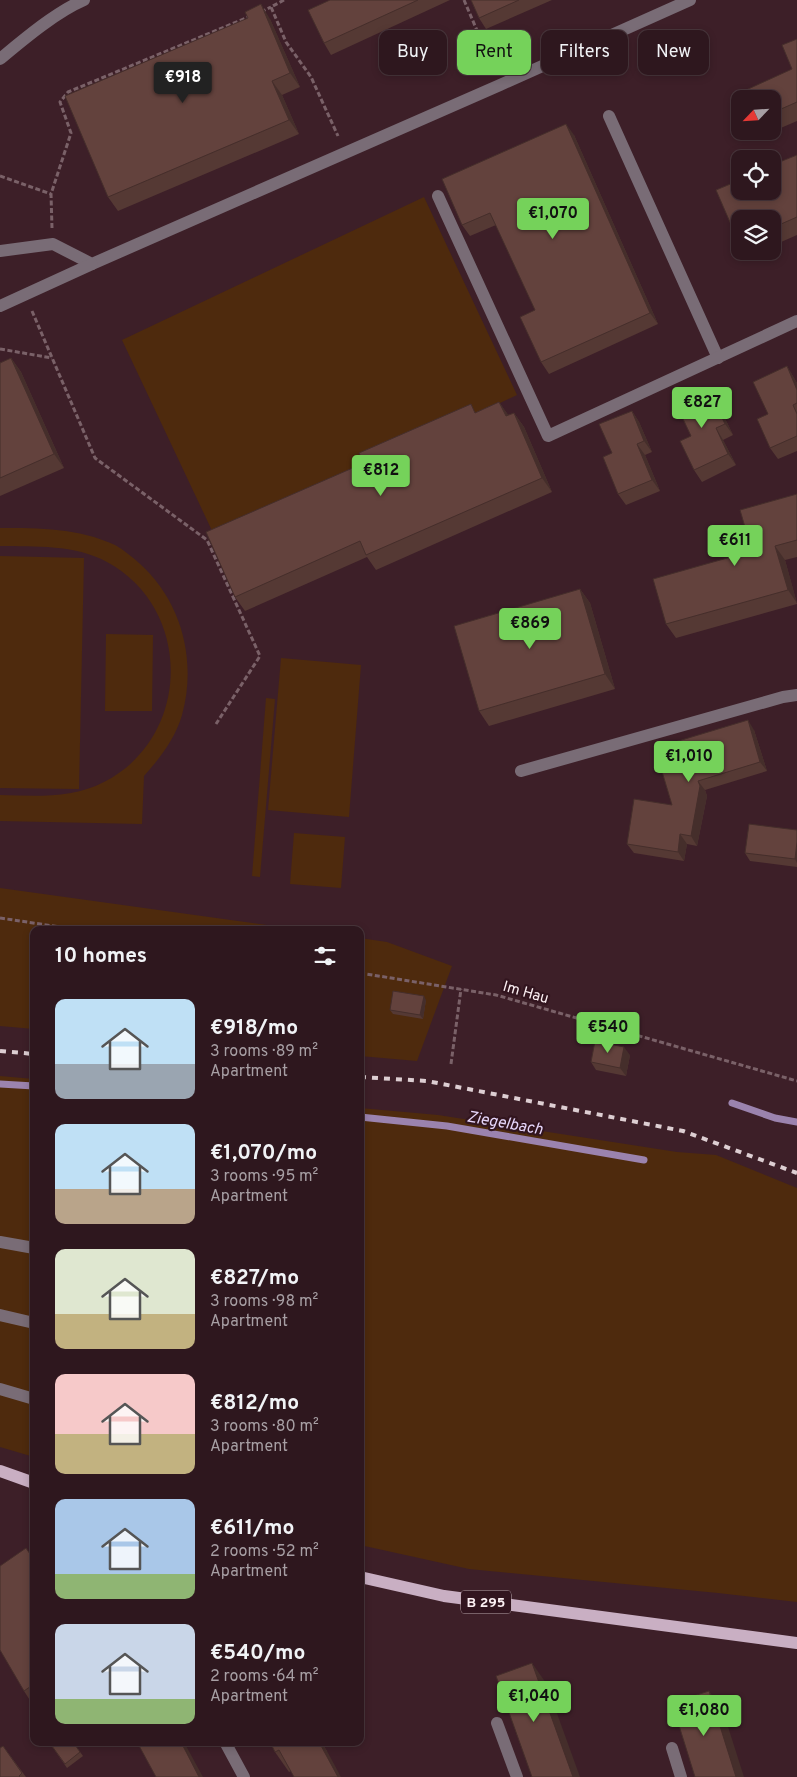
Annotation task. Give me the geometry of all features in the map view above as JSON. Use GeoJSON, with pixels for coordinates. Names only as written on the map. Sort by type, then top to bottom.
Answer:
{"type":"FeatureCollection","features":[{"type":"Feature","properties":{"kind":"main road"},"geometry":{"type":"LineString","coordinates":[[0,1470],[30,1481]]}},
{"type":"Feature","properties":{"kind":"main road","name":"B 295"},"geometry":{"type":"LineString","coordinates":[[364,1578],[444,1596],[797,1643]]}},
{"type":"Feature","properties":{"kind":"street"},"geometry":{"type":"LineString","coordinates":[[0,59],[21,41],[73,5],[84,0]]}},
{"type":"Feature","properties":{"kind":"street"},"geometry":{"type":"LineString","coordinates":[[0,306],[690,0]]}},
{"type":"Feature","properties":{"kind":"street"},"geometry":{"type":"LineString","coordinates":[[609,116],[718,358]]}},
{"type":"Feature","properties":{"kind":"street"},"geometry":{"type":"LineString","coordinates":[[438,196],[548,436],[797,321]]}},
{"type":"Feature","properties":{"kind":"street"},"geometry":{"type":"LineString","coordinates":[[0,251],[53,244],[92,264]]}},
{"type":"Feature","properties":{"kind":"street"},"geometry":{"type":"LineString","coordinates":[[521,771],[783,696],[797,695]]}},
{"type":"Feature","properties":{"kind":"street"},"geometry":{"type":"LineString","coordinates":[[0,1242],[30,1247]]}},
{"type":"Feature","properties":{"kind":"street"},"geometry":{"type":"LineString","coordinates":[[0,1315],[30,1322]]}},
{"type":"Feature","properties":{"kind":"street"},"geometry":{"type":"LineString","coordinates":[[0,1389],[30,1398]]}},
{"type":"Feature","properties":{"kind":"street"},"geometry":{"type":"LineString","coordinates":[[497,1723],[517,1777]]}},
{"type":"Feature","properties":{"kind":"street"},"geometry":{"type":"LineString","coordinates":[[227,1746],[244,1777]]}},
{"type":"Feature","properties":{"kind":"street"},"geometry":{"type":"LineString","coordinates":[[672,1748],[681,1777]]}},
{"type":"Feature","properties":{"kind":"path"},"geometry":{"type":"LineString","coordinates":[[53,244],[51,194],[71,132],[60,102],[68,92],[271,8],[284,0]]}},
{"type":"Feature","properties":{"kind":"path"},"geometry":{"type":"LineString","coordinates":[[464,0],[500,85]]}},
{"type":"Feature","properties":{"kind":"path"},"geometry":{"type":"LineString","coordinates":[[271,8],[286,42],[311,77],[345,153]]}},
{"type":"Feature","properties":{"kind":"path"},"geometry":{"type":"LineString","coordinates":[[0,176],[51,194]]}},
{"type":"Feature","properties":{"kind":"path"},"geometry":{"type":"LineString","coordinates":[[25,294],[95,458],[207,540],[260,656],[216,724]]}},
{"type":"Feature","properties":{"kind":"path"},"geometry":{"type":"LineString","coordinates":[[0,349],[52,358]]}},
{"type":"Feature","properties":{"kind":"path"},"geometry":{"type":"LineString","coordinates":[[0,918],[53,926]]}},
{"type":"Feature","properties":{"kind":"path","name":"Im Hau"},"geometry":{"type":"LineString","coordinates":[[364,974],[496,995],[797,1081]]}},
{"type":"Feature","properties":{"kind":"path"},"geometry":{"type":"LineString","coordinates":[[451,1064],[461,989]]}},
{"type":"Feature","properties":{"kind":"shaded area"},"geometry":{"type":"Polygon","coordinates":[[[424,197],[517,395],[215,537],[122,340],[424,197]]]}},
{"type":"Feature","properties":{"kind":"shaded area"},"geometry":{"type":"Polygon","coordinates":[[[0,528],[59,530],[101,539],[125,551],[154,578],[166,595],[182,633],[186,653],[188,674],[186,695],[179,724],[171,740],[144,776],[142,824],[0,821],[0,795],[53,795],[79,791],[104,782],[133,762],[153,736],[166,705],[171,673],[167,641],[155,610],[135,583],[107,562],[81,552],[55,548],[0,546],[0,528]]]}},
{"type":"Feature","properties":{"kind":"shaded area"},"geometry":{"type":"Polygon","coordinates":[[[0,556],[84,558],[79,789],[0,788],[0,556]]]}},
{"type":"Feature","properties":{"kind":"shaded area"},"geometry":{"type":"Polygon","coordinates":[[[106,634],[153,635],[152,711],[105,711],[106,634]]]}},
{"type":"Feature","properties":{"kind":"shaded area"},"geometry":{"type":"Polygon","coordinates":[[[281,658],[361,665],[349,817],[268,810],[281,658]]]}},
{"type":"Feature","properties":{"kind":"shaded area"},"geometry":{"type":"Polygon","coordinates":[[[266,698],[275,699],[260,877],[252,876],[266,698]]]}},
{"type":"Feature","properties":{"kind":"shaded area"},"geometry":{"type":"Polygon","coordinates":[[[294,833],[345,837],[341,888],[290,884],[294,833]]]}},
{"type":"Feature","properties":{"kind":"shaded area"},"geometry":{"type":"Polygon","coordinates":[[[0,888],[274,926],[30,926],[30,1029],[0,1026],[0,888]]]}},
{"type":"Feature","properties":{"kind":"shaded area"},"geometry":{"type":"Polygon","coordinates":[[[364,939],[387,942],[452,966],[417,1061],[364,1056],[364,939]]]}},
{"type":"Feature","properties":{"kind":"shaded area"},"geometry":{"type":"Polygon","coordinates":[[[0,1076],[30,1079],[30,1456],[0,1447],[0,1076]]]}},
{"type":"Feature","properties":{"kind":"shaded area"},"geometry":{"type":"Polygon","coordinates":[[[364,1108],[438,1115],[677,1152],[716,1155],[797,1188],[797,1602],[469,1569],[364,1546],[364,1108]]]}},
{"type":"Feature","properties":{"kind":"building"},"geometry":{"type":"Polygon","coordinates":[[[330,0],[418,0],[324,43],[308,10],[330,0]]]}},
{"type":"Feature","properties":{"kind":"building"},"geometry":{"type":"Polygon","coordinates":[[[471,0],[519,0],[479,18],[471,0]]]}},
{"type":"Feature","properties":{"kind":"building"},"geometry":{"type":"Polygon","coordinates":[[[261,4],[290,73],[272,81],[289,120],[108,197],[65,96],[248,18],[245,12],[261,4]]]}},
{"type":"Feature","properties":{"kind":"building"},"geometry":{"type":"Polygon","coordinates":[[[797,39],[797,102],[781,109],[781,90],[746,90],[792,69],[782,45],[797,39]]]}},
{"type":"Feature","properties":{"kind":"building"},"geometry":{"type":"Polygon","coordinates":[[[566,124],[650,313],[541,362],[520,317],[535,310],[490,213],[462,225],[442,179],[566,124]]]}},
{"type":"Feature","properties":{"kind":"building"},"geometry":{"type":"Polygon","coordinates":[[[797,155],[797,217],[781,224],[781,210],[731,210],[731,225],[716,190],[731,184],[731,200],[781,200],[781,161],[797,155]]]}},
{"type":"Feature","properties":{"kind":"building"},"geometry":{"type":"Polygon","coordinates":[[[11,358],[54,454],[0,478],[0,363],[11,358]]]}},
{"type":"Feature","properties":{"kind":"building"},"geometry":{"type":"Polygon","coordinates":[[[787,366],[797,390],[797,403],[793,405],[797,414],[797,436],[770,448],[757,419],[768,414],[753,382],[787,366]]]}},
{"type":"Feature","properties":{"kind":"building"},"geometry":{"type":"Polygon","coordinates":[[[708,388],[725,424],[716,428],[728,454],[694,470],[680,441],[691,436],[676,404],[708,388]]]}},
{"type":"Feature","properties":{"kind":"building"},"geometry":{"type":"Polygon","coordinates":[[[499,402],[506,416],[514,413],[542,478],[366,555],[360,541],[235,597],[206,532],[364,463],[359,453],[471,404],[475,413],[499,402]]]}},
{"type":"Feature","properties":{"kind":"building"},"geometry":{"type":"Polygon","coordinates":[[[632,411],[644,441],[637,444],[652,480],[618,494],[603,457],[612,453],[599,424],[632,411]]]}},
{"type":"Feature","properties":{"kind":"building"},"geometry":{"type":"Polygon","coordinates":[[[797,494],[797,540],[775,546],[788,590],[666,624],[653,579],[752,551],[740,510],[797,494]]]}},
{"type":"Feature","properties":{"kind":"building"},"geometry":{"type":"Polygon","coordinates":[[[580,589],[605,674],[479,711],[454,626],[580,589]]]}},
{"type":"Feature","properties":{"kind":"building"},"geometry":{"type":"Polygon","coordinates":[[[748,720],[760,762],[698,781],[700,786],[691,836],[680,834],[678,852],[627,844],[634,799],[672,805],[655,748],[748,720]]]}},
{"type":"Feature","properties":{"kind":"building"},"geometry":{"type":"Polygon","coordinates":[[[749,824],[797,830],[795,859],[745,853],[749,824]]]}},
{"type":"Feature","properties":{"kind":"building"},"geometry":{"type":"Polygon","coordinates":[[[393,991],[424,996],[420,1015],[390,1010],[393,991]]]}},
{"type":"Feature","properties":{"kind":"building"},"geometry":{"type":"Polygon","coordinates":[[[595,1041],[624,1047],[620,1068],[591,1062],[595,1041]]]}},
{"type":"Feature","properties":{"kind":"building"},"geometry":{"type":"Polygon","coordinates":[[[26,1548],[30,1554],[30,1687],[24,1691],[0,1650],[0,1566],[26,1548]]]}},
{"type":"Feature","properties":{"kind":"building"},"geometry":{"type":"Polygon","coordinates":[[[532,1663],[573,1777],[532,1777],[496,1676],[532,1663]]]}},
{"type":"Feature","properties":{"kind":"building"},"geometry":{"type":"Polygon","coordinates":[[[709,1691],[736,1777],[695,1777],[672,1703],[709,1691]]]}},
{"type":"Feature","properties":{"kind":"building"},"geometry":{"type":"Polygon","coordinates":[[[3,1746],[22,1773],[20,1777],[0,1777],[0,1748],[3,1746]]]}},
{"type":"Feature","properties":{"kind":"building"},"geometry":{"type":"Polygon","coordinates":[[[52,1746],[76,1746],[80,1752],[65,1764],[52,1746]]]}},
{"type":"Feature","properties":{"kind":"building"},"geometry":{"type":"Polygon","coordinates":[[[139,1746],[183,1746],[199,1777],[156,1777],[139,1746]]]}},
{"type":"Feature","properties":{"kind":"building"},"geometry":{"type":"Polygon","coordinates":[[[272,1746],[321,1746],[338,1777],[294,1777],[279,1750],[275,1752],[272,1746]]]}},
{"type":"Feature","properties":{"kind":"waterway","name":"Ziegelbach"},"geometry":{"type":"LineString","coordinates":[[0,1084],[30,1086]]}},
{"type":"Feature","properties":{"kind":"waterway","name":"Ziegelbach"},"geometry":{"type":"LineString","coordinates":[[732,1103],[775,1118],[797,1122]]}},
{"type":"Feature","properties":{"kind":"waterway","name":"Ziegelbach"},"geometry":{"type":"LineString","coordinates":[[364,1117],[447,1126],[644,1160]]}},
{"type":"Feature","properties":{"kind":"railway"},"geometry":{"type":"LineString","coordinates":[[0,1051],[30,1054]]}},
{"type":"Feature","properties":{"kind":"railway"},"geometry":{"type":"LineString","coordinates":[[364,1077],[427,1081],[683,1131],[797,1173]]}}]}
